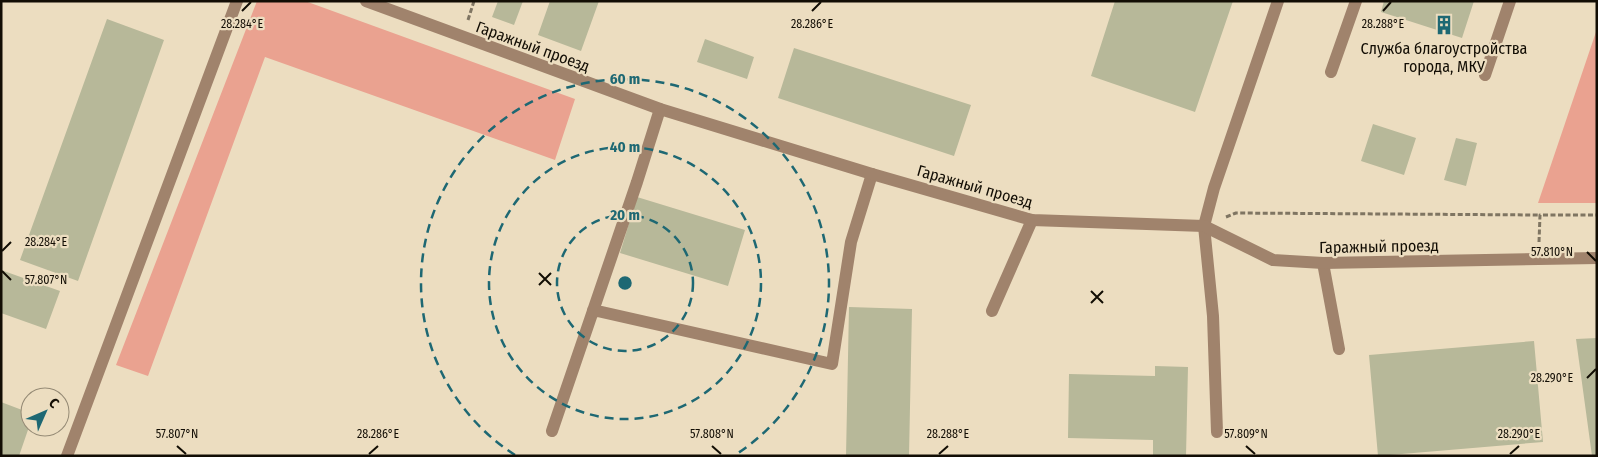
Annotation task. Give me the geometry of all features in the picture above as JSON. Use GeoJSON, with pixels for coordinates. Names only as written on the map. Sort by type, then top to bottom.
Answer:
{"type":"FeatureCollection","features":[{"type":"Feature","properties":{"kind":"street"},"geometry":{"type":"LineString","coordinates":[[67,456],[237,1]]}},
{"type":"Feature","properties":{"kind":"street","name":"Гаражный проезд"},"geometry":{"type":"LineString","coordinates":[[366,1],[660,109],[872,174],[1032,220],[1204,226],[1273,260],[1323,263],[1597,258]]}},
{"type":"Feature","properties":{"kind":"street"},"geometry":{"type":"LineString","coordinates":[[1217,432],[1214,316],[1204,226],[1214,188],[1278,1]]}},
{"type":"Feature","properties":{"kind":"street"},"geometry":{"type":"LineString","coordinates":[[1331,72],[1356,1]]}},
{"type":"Feature","properties":{"kind":"street"},"geometry":{"type":"LineString","coordinates":[[1485,75],[1510,1]]}},
{"type":"Feature","properties":{"kind":"street"},"geometry":{"type":"LineString","coordinates":[[552,431],[638,182],[660,109]]}},
{"type":"Feature","properties":{"kind":"street"},"geometry":{"type":"LineString","coordinates":[[593,310],[832,364],[851,242],[872,174]]}},
{"type":"Feature","properties":{"kind":"street"},"geometry":{"type":"LineString","coordinates":[[992,311],[1032,220]]}},
{"type":"Feature","properties":{"kind":"street"},"geometry":{"type":"LineString","coordinates":[[1323,263],[1339,349]]}},
{"type":"Feature","properties":{"kind":"path"},"geometry":{"type":"LineString","coordinates":[[1204,226],[1236,213],[1597,215]]}},
{"type":"Feature","properties":{"kind":"path"},"geometry":{"type":"LineString","coordinates":[[1539,259],[1540,215]]}},
{"type":"Feature","properties":{"kind":"shaded area"},"geometry":{"type":"Polygon","coordinates":[[[257,1],[305,1],[575,99],[555,160],[265,57],[148,376],[116,365],[257,1]]]}},
{"type":"Feature","properties":{"kind":"shaded area"},"geometry":{"type":"Polygon","coordinates":[[[1597,29],[1597,203],[1538,203],[1597,29]]]}},
{"type":"Feature","properties":{"kind":"building"},"geometry":{"type":"Polygon","coordinates":[[[498,1],[523,1],[514,25],[492,17],[498,1]]]}},
{"type":"Feature","properties":{"kind":"building"},"geometry":{"type":"Polygon","coordinates":[[[550,1],[599,1],[581,51],[538,35],[550,1]]]}},
{"type":"Feature","properties":{"kind":"building"},"geometry":{"type":"Polygon","coordinates":[[[1115,1],[1233,1],[1195,112],[1091,76],[1115,1]]]}},
{"type":"Feature","properties":{"kind":"building","name":"Служба благоустройства города, МКУ"},"geometry":{"type":"Polygon","coordinates":[[[1384,1],[1474,1],[1462,38],[1381,12],[1384,1]]]}},
{"type":"Feature","properties":{"kind":"building"},"geometry":{"type":"Polygon","coordinates":[[[107,19],[164,40],[78,281],[20,260],[107,19]]]}},
{"type":"Feature","properties":{"kind":"building"},"geometry":{"type":"Polygon","coordinates":[[[705,39],[754,57],[747,79],[697,62],[705,39]]]}},
{"type":"Feature","properties":{"kind":"building"},"geometry":{"type":"Polygon","coordinates":[[[794,48],[971,105],[954,156],[778,98],[794,48]]]}},
{"type":"Feature","properties":{"kind":"building"},"geometry":{"type":"Polygon","coordinates":[[[1373,124],[1416,138],[1404,175],[1361,161],[1373,124]]]}},
{"type":"Feature","properties":{"kind":"building"},"geometry":{"type":"Polygon","coordinates":[[[1456,138],[1477,143],[1466,186],[1444,180],[1456,138]]]}},
{"type":"Feature","properties":{"kind":"building"},"geometry":{"type":"Polygon","coordinates":[[[637,197],[745,230],[728,286],[620,253],[637,197]]]}},
{"type":"Feature","properties":{"kind":"building"},"geometry":{"type":"Polygon","coordinates":[[[1,270],[60,291],[46,329],[1,313],[1,270]]]}},
{"type":"Feature","properties":{"kind":"building"},"geometry":{"type":"Polygon","coordinates":[[[849,307],[912,309],[909,456],[846,456],[849,307]]]}},
{"type":"Feature","properties":{"kind":"building"},"geometry":{"type":"Polygon","coordinates":[[[1597,338],[1597,456],[1592,456],[1576,339],[1597,338]]]}},
{"type":"Feature","properties":{"kind":"building"},"geometry":{"type":"Polygon","coordinates":[[[1534,341],[1543,442],[1378,456],[1369,355],[1534,341]]]}},
{"type":"Feature","properties":{"kind":"building"},"geometry":{"type":"Polygon","coordinates":[[[1155,366],[1188,367],[1186,456],[1153,456],[1153,440],[1068,438],[1069,374],[1155,376],[1155,366]]]}},
{"type":"Feature","properties":{"kind":"building"},"geometry":{"type":"Polygon","coordinates":[[[1,402],[20,409],[20,437],[26,437],[19,456],[1,456],[1,402]]]}},
{"type":"Feature","properties":{"kind":"place","name":"Служба благоустройства города, МКУ"},"geometry":{"type":"Point","coordinates":[1444,25]}}]}
